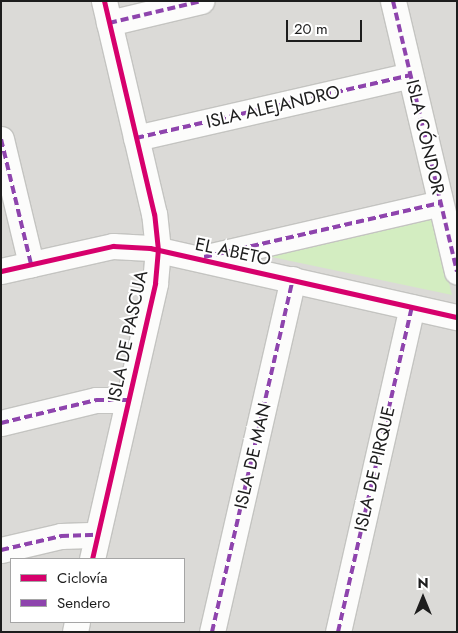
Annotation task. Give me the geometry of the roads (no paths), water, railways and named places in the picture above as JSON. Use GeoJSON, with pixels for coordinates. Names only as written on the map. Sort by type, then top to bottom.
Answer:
{"type":"FeatureCollection","features":[{"type":"Feature","properties":{"kind":"street"},"geometry":{"type":"LineString","coordinates":[[107,12],[201,1]]}},
{"type":"Feature","properties":{"kind":"street","name":"ISLA CÓNDOR"},"geometry":{"type":"LineString","coordinates":[[392,1],[457,272]]}},
{"type":"Feature","properties":{"kind":"street","name":"ISLA DE PASCUA"},"geometry":{"type":"LineString","coordinates":[[92,558],[154,283],[158,250],[154,214],[107,12]]}},
{"type":"Feature","properties":{"kind":"street","name":"ISLA ALEJANDRO"},"geometry":{"type":"LineString","coordinates":[[136,138],[410,75]]}},
{"type":"Feature","properties":{"kind":"street"},"geometry":{"type":"LineString","coordinates":[[1,139],[30,264]]}},
{"type":"Feature","properties":{"kind":"street"},"geometry":{"type":"LineString","coordinates":[[199,259],[440,203]]}},
{"type":"Feature","properties":{"kind":"street","name":"EL ABETO"},"geometry":{"type":"LineString","coordinates":[[1,270],[113,246],[158,250],[457,317]]}},
{"type":"Feature","properties":{"kind":"street","name":"ISLA DE MAN"},"geometry":{"type":"LineString","coordinates":[[212,632],[293,279]]}},
{"type":"Feature","properties":{"kind":"street","name":"ISLA DE PIRQUE"},"geometry":{"type":"LineString","coordinates":[[338,632],[412,307]]}},
{"type":"Feature","properties":{"kind":"street"},"geometry":{"type":"LineString","coordinates":[[1,423],[96,400],[128,400]]}},
{"type":"Feature","properties":{"kind":"street"},"geometry":{"type":"LineString","coordinates":[[1,550],[61,536],[97,535]]}}]}
